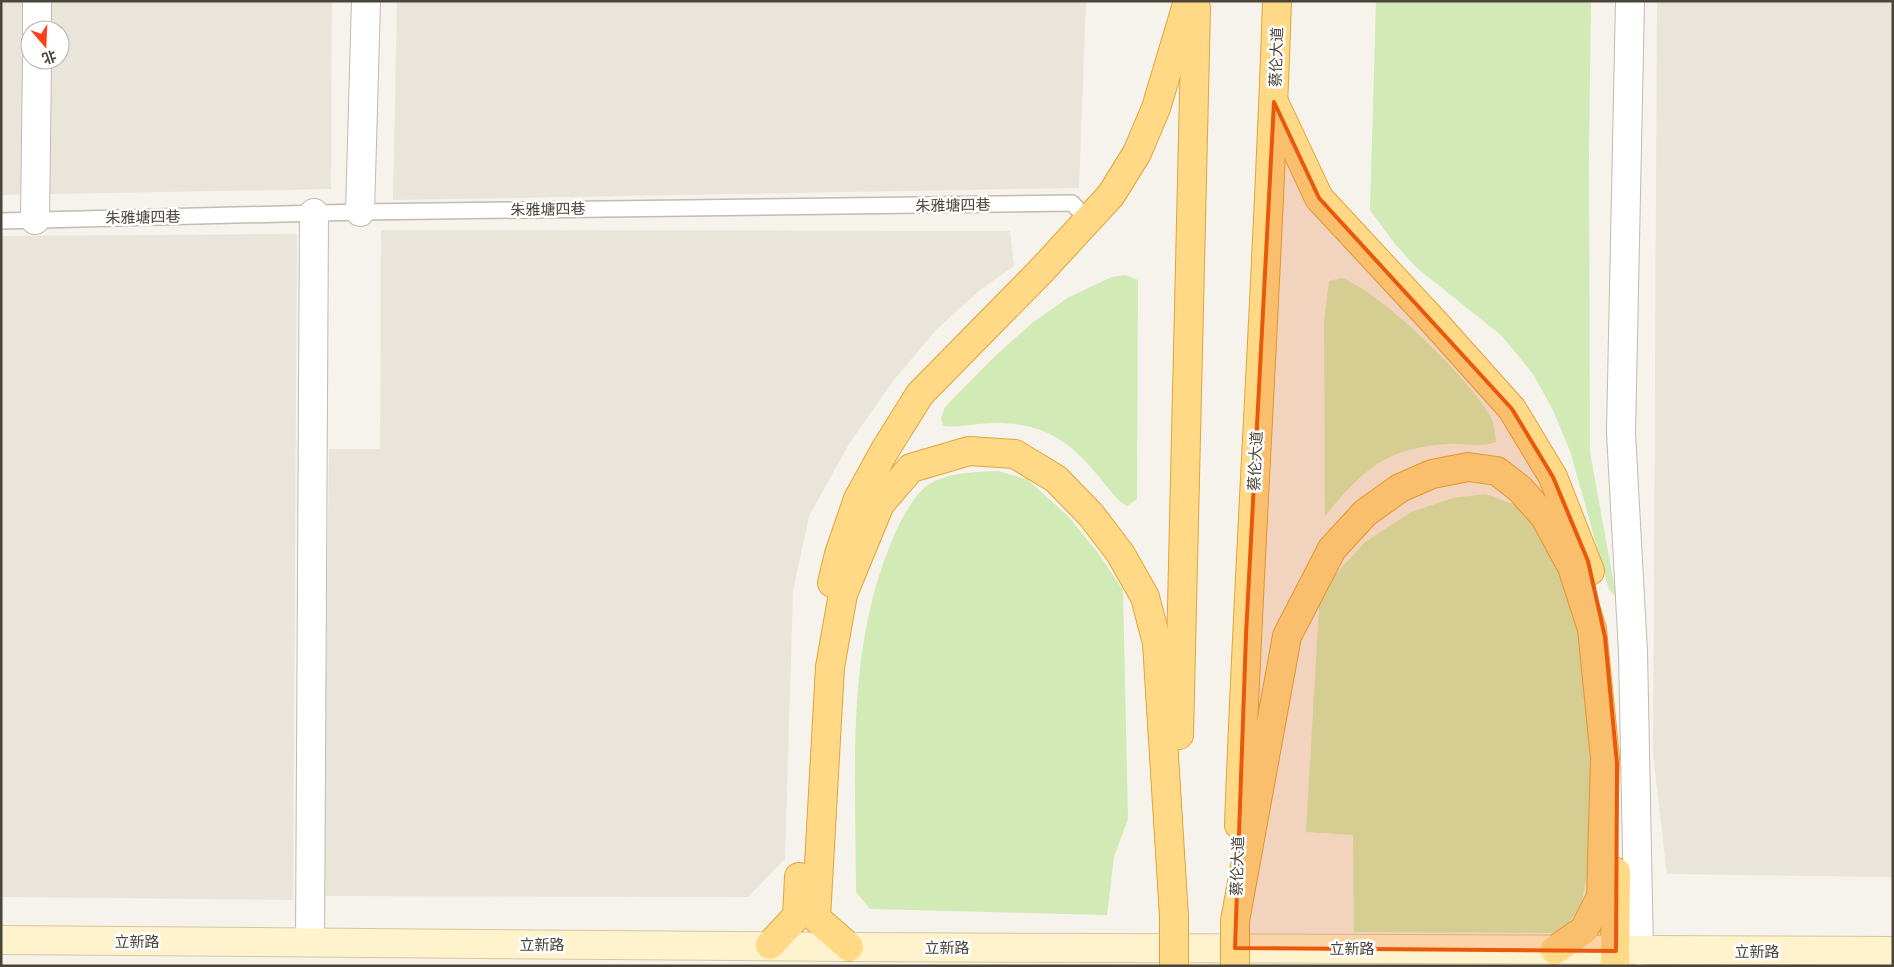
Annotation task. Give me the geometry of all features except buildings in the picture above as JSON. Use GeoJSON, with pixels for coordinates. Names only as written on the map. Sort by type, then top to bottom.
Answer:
{"type":"FeatureCollection","features":[{"type":"Feature","properties":{"kind":"highway"},"geometry":{"type":"LineString","coordinates":[[770,946],[797,916],[810,707],[822,622],[839,554],[858,499],[885,450],[920,394],[1111,195],[1137,153],[1156,108],[1188,1]]}},
{"type":"Feature","properties":{"kind":"highway"},"geometry":{"type":"LineString","coordinates":[[1174,966],[1196,1]]}},
{"type":"Feature","properties":{"kind":"highway","name":"蔡伦大道"},"geometry":{"type":"LineString","coordinates":[[1235,921],[1246,635],[1274,102],[1277,1]]}},
{"type":"Feature","properties":{"kind":"highway"},"geometry":{"type":"LineString","coordinates":[[1274,102],[1319,198],[1436,323],[1512,409],[1553,477],[1588,561],[1605,637],[1617,764],[1623,956]]}},
{"type":"Feature","properties":{"kind":"highway"},"geometry":{"type":"LineString","coordinates":[[849,947],[816,918],[830,667],[843,594],[880,504],[911,468],[969,451],[1015,454],[1056,479],[1091,515],[1120,554],[1145,597],[1157,643],[1174,917]]}},
{"type":"Feature","properties":{"kind":"highway"},"geometry":{"type":"LineString","coordinates":[[1235,966],[1235,921],[1288,636],[1332,549],[1365,513],[1400,488],[1432,474],[1468,468],[1497,471],[1520,489],[1545,517],[1572,567],[1592,629],[1605,758],[1601,897],[1584,930],[1556,950]]}},
{"type":"Feature","properties":{"kind":"main road","name":"立新路"},"geometry":{"type":"LineString","coordinates":[[1,940],[849,947],[1556,950],[1623,956],[1893,951]]}},
{"type":"Feature","properties":{"kind":"street"},"geometry":{"type":"LineString","coordinates":[[37,1],[37,20]]}},
{"type":"Feature","properties":{"kind":"street"},"geometry":{"type":"LineString","coordinates":[[360,212],[366,1]]}},
{"type":"Feature","properties":{"kind":"street"},"geometry":{"type":"LineString","coordinates":[[1623,956],[1633,652],[1621,433],[1630,1]]}},
{"type":"Feature","properties":{"kind":"street"},"geometry":{"type":"LineString","coordinates":[[35,220],[37,70]]}},
{"type":"Feature","properties":{"kind":"street"},"geometry":{"type":"LineString","coordinates":[[310,942],[314,213]]}},
{"type":"Feature","properties":{"kind":"lane","name":"朱雅塘四巷"},"geometry":{"type":"LineString","coordinates":[[1,221],[360,212],[1072,203],[1088,220]]}},
{"type":"Feature","properties":{"kind":"highlighted area"},"geometry":{"type":"Polygon","coordinates":[[[1274,102],[1319,198],[1512,409],[1553,477],[1588,561],[1605,637],[1617,764],[1616,951],[1235,948],[1246,635],[1274,102]]]}},
{"type":"Feature","properties":{"kind":"shaded area"},"geometry":{"type":"Polygon","coordinates":[[[1,1],[332,1],[331,189],[1,195],[1,1]]]}},
{"type":"Feature","properties":{"kind":"shaded area"},"geometry":{"type":"Polygon","coordinates":[[[397,1],[1086,1],[1079,188],[393,200],[397,1]]]}},
{"type":"Feature","properties":{"kind":"shaded area"},"geometry":{"type":"Polygon","coordinates":[[[1657,1],[1893,1],[1893,877],[1667,874],[1653,755],[1657,1]]]}},
{"type":"Feature","properties":{"kind":"shaded area"},"geometry":{"type":"Polygon","coordinates":[[[381,230],[1010,231],[1014,266],[980,290],[936,330],[893,381],[849,444],[809,516],[793,591],[785,859],[748,897],[323,896],[329,449],[380,449],[381,230]]]}},
{"type":"Feature","properties":{"kind":"shaded area"},"geometry":{"type":"Polygon","coordinates":[[[297,234],[293,900],[1,897],[1,236],[297,234]]]}},
{"type":"Feature","properties":{"kind":"green space"},"geometry":{"type":"Polygon","coordinates":[[[1376,1],[1591,1],[1589,153],[1590,452],[1616,596],[1609,590],[1570,451],[1553,410],[1533,374],[1502,336],[1417,268],[1395,244],[1370,210],[1376,1]]]}},
{"type":"Feature","properties":{"kind":"green space"},"geometry":{"type":"Polygon","coordinates":[[[1126,275],[1138,280],[1137,499],[1127,506],[1119,501],[1094,471],[1069,446],[1056,437],[1040,430],[1022,425],[1000,423],[943,426],[941,418],[945,407],[992,359],[1032,323],[1069,297],[1112,277],[1126,275]]]}},
{"type":"Feature","properties":{"kind":"green space"},"geometry":{"type":"Polygon","coordinates":[[[1342,278],[1360,287],[1379,301],[1442,357],[1476,395],[1490,415],[1495,430],[1496,442],[1484,445],[1447,444],[1425,446],[1391,457],[1364,474],[1325,516],[1324,321],[1329,281],[1342,278]]]}},
{"type":"Feature","properties":{"kind":"green space"},"geometry":{"type":"Polygon","coordinates":[[[998,471],[1027,479],[1068,516],[1098,553],[1123,590],[1128,819],[1114,857],[1107,915],[870,909],[856,892],[856,712],[867,624],[878,580],[899,525],[913,501],[923,489],[944,477],[971,472],[998,471]]]}},
{"type":"Feature","properties":{"kind":"green space"},"geometry":{"type":"Polygon","coordinates":[[[1486,494],[1515,505],[1534,524],[1553,558],[1575,613],[1584,651],[1594,836],[1581,907],[1560,933],[1354,932],[1353,835],[1306,832],[1319,607],[1335,575],[1365,542],[1411,512],[1453,498],[1486,494]]]}}]}
